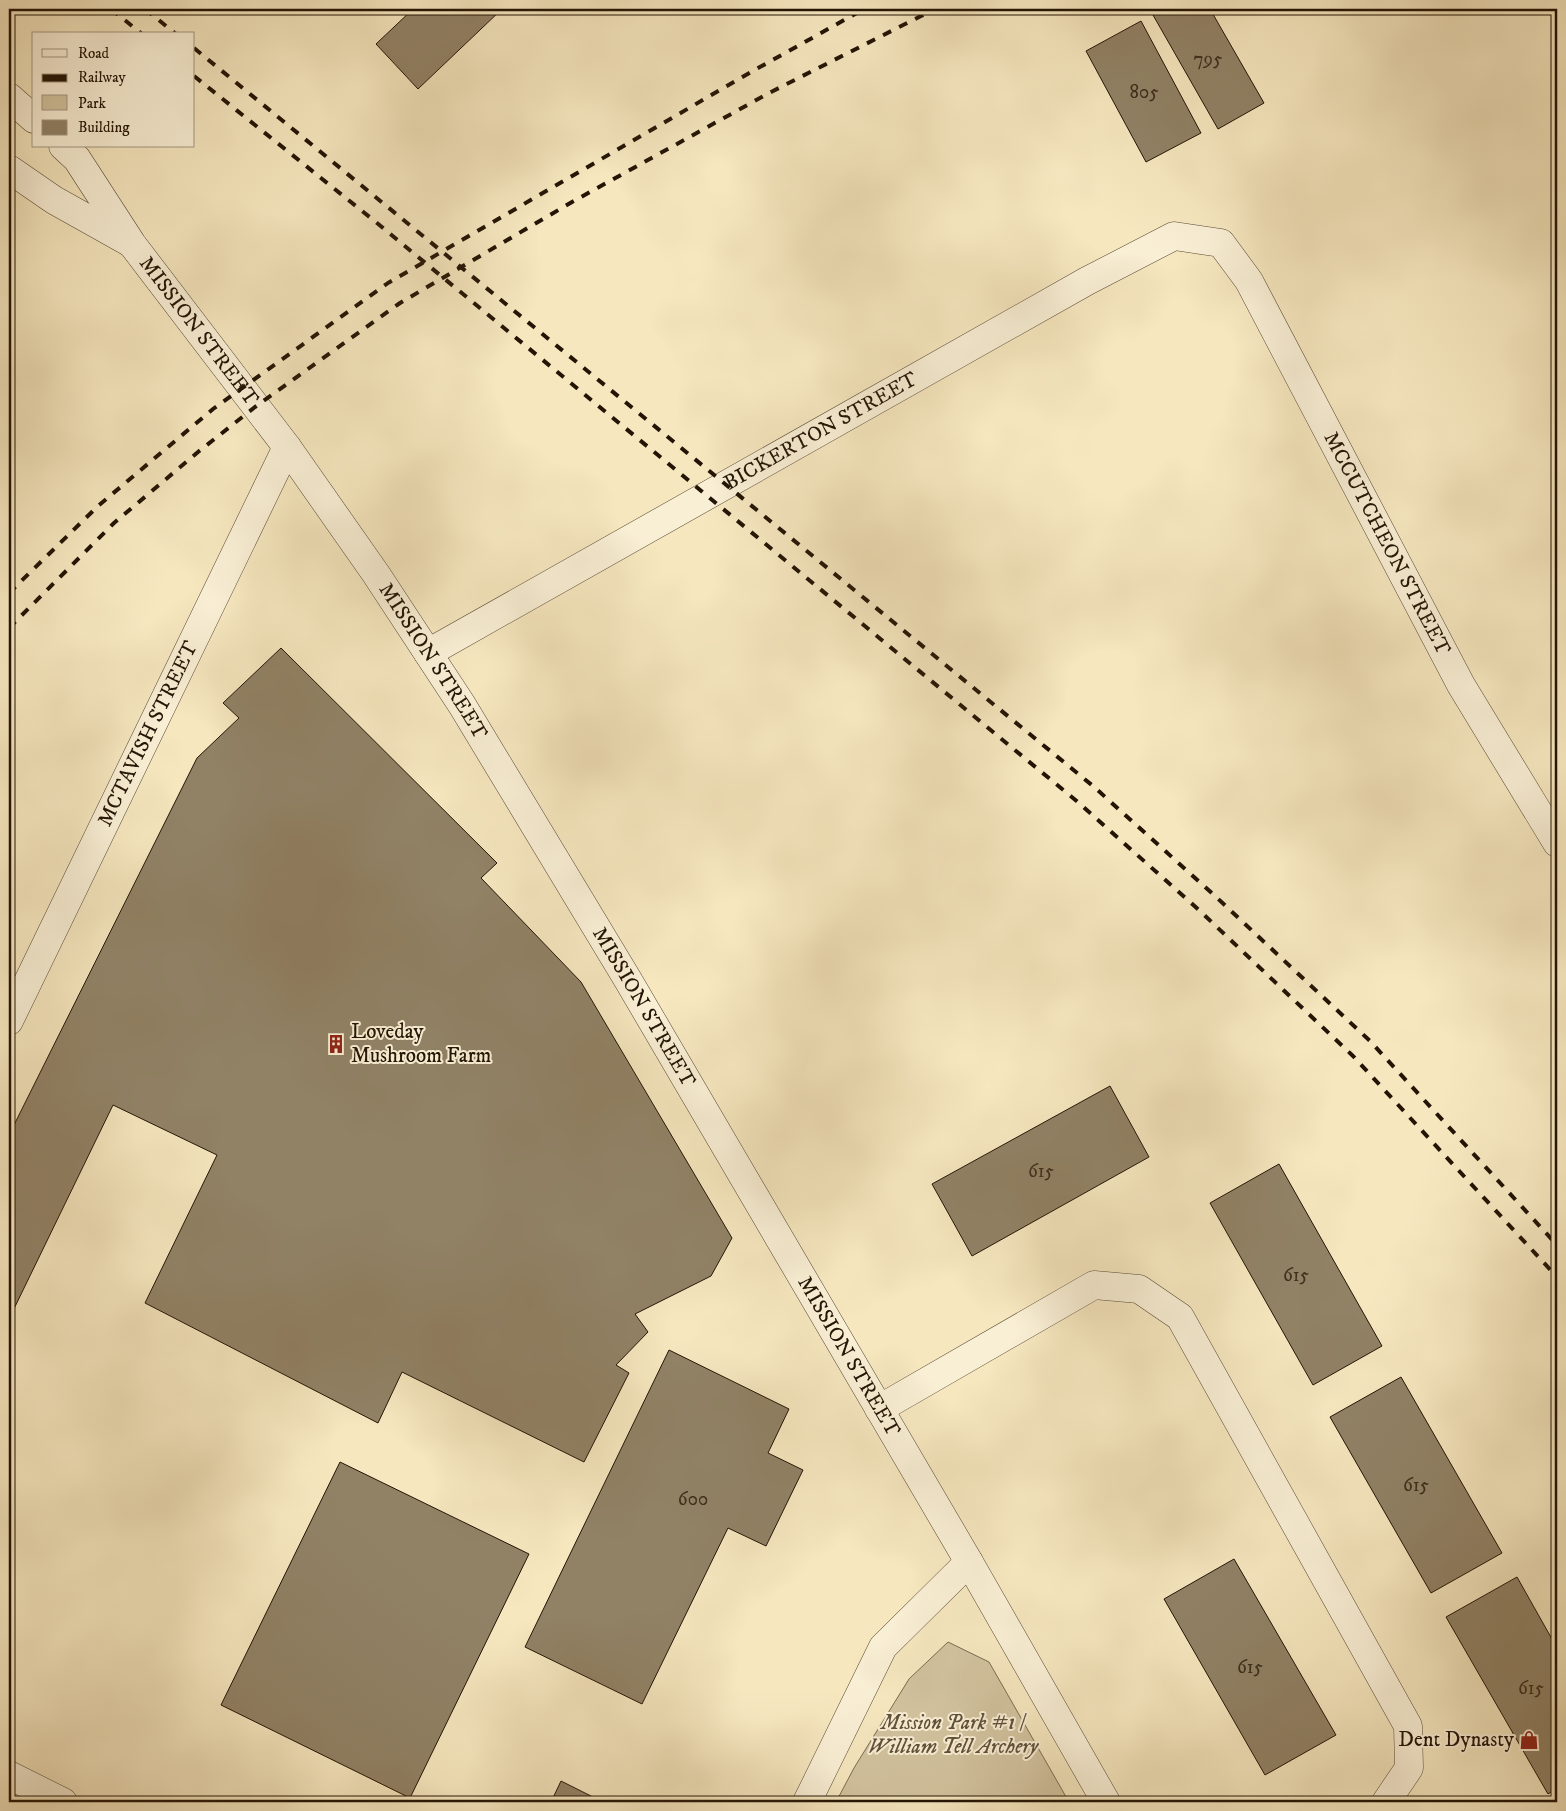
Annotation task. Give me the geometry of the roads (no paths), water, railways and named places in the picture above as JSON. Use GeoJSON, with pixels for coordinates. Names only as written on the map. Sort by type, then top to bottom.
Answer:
{"type":"FeatureCollection","features":[{"type":"Feature","properties":{"kind":"street"},"geometry":{"type":"LineString","coordinates":[[9,97],[32,117]]}},
{"type":"Feature","properties":{"kind":"street","name":"MISSION STREET"},"geometry":{"type":"LineString","coordinates":[[65,148],[77,159],[132,244],[287,448],[376,574],[462,705],[628,980],[969,1562],[1106,1802]]}},
{"type":"Feature","properties":{"kind":"street","name":"MISSION STREET"},"geometry":{"type":"LineString","coordinates":[[9,169],[54,200],[132,244]]}},
{"type":"Feature","properties":{"kind":"street","name":"BICKERTON STREET"},"geometry":{"type":"LineString","coordinates":[[428,654],[1087,281],[1174,236],[1221,243]]}},
{"type":"Feature","properties":{"kind":"street","name":"MCCUTCHEON STREET"},"geometry":{"type":"LineString","coordinates":[[1221,243],[1249,281],[1461,685],[1557,843]]}},
{"type":"Feature","properties":{"kind":"street","name":"MCTAVISH STREET"},"geometry":{"type":"LineString","coordinates":[[9,1021],[287,448]]}},
{"type":"Feature","properties":{"kind":"street"},"geometry":{"type":"LineString","coordinates":[[879,1409],[1094,1285],[1139,1289],[1180,1317],[1408,1726],[1409,1768],[1386,1802]]}},
{"type":"Feature","properties":{"kind":"street"},"geometry":{"type":"LineString","coordinates":[[807,1802],[883,1648],[969,1562]]}},
{"type":"Feature","properties":{"kind":"street"},"geometry":{"type":"LineString","coordinates":[[9,1775],[62,1802]]}},
{"type":"Feature","properties":{"kind":"railway"},"geometry":{"type":"LineString","coordinates":[[111,9],[140,32]]}},
{"type":"Feature","properties":{"kind":"railway"},"geometry":{"type":"LineString","coordinates":[[145,9],[174,32]]}},
{"type":"Feature","properties":{"kind":"railway"},"geometry":{"type":"LineString","coordinates":[[9,593],[98,506],[213,409],[388,283],[751,72],[864,9]]}},
{"type":"Feature","properties":{"kind":"railway"},"geometry":{"type":"LineString","coordinates":[[9,628],[114,523],[198,452],[255,407],[400,303],[572,202],[769,93],[921,16],[939,9]]}},
{"type":"Feature","properties":{"kind":"railway"},"geometry":{"type":"LineString","coordinates":[[195,49],[1093,786],[1214,895],[1370,1041],[1557,1245]]}},
{"type":"Feature","properties":{"kind":"railway"},"geometry":{"type":"LineString","coordinates":[[195,77],[377,223],[1079,803],[1200,911],[1353,1056],[1557,1277]]}},
{"type":"Feature","properties":{"kind":"place","name":"Loveday Mushroom Farm"},"geometry":{"type":"Point","coordinates":[336,1044]}},
{"type":"Feature","properties":{"kind":"place","name":"Dent Dynasty"},"geometry":{"type":"Point","coordinates":[1529,1740]}},
{"type":"Feature","properties":{"kind":"park label","name":"Mission Park #1 / William Tell Archery"},"geometry":{"type":"Point","coordinates":[953,1735]}}]}
